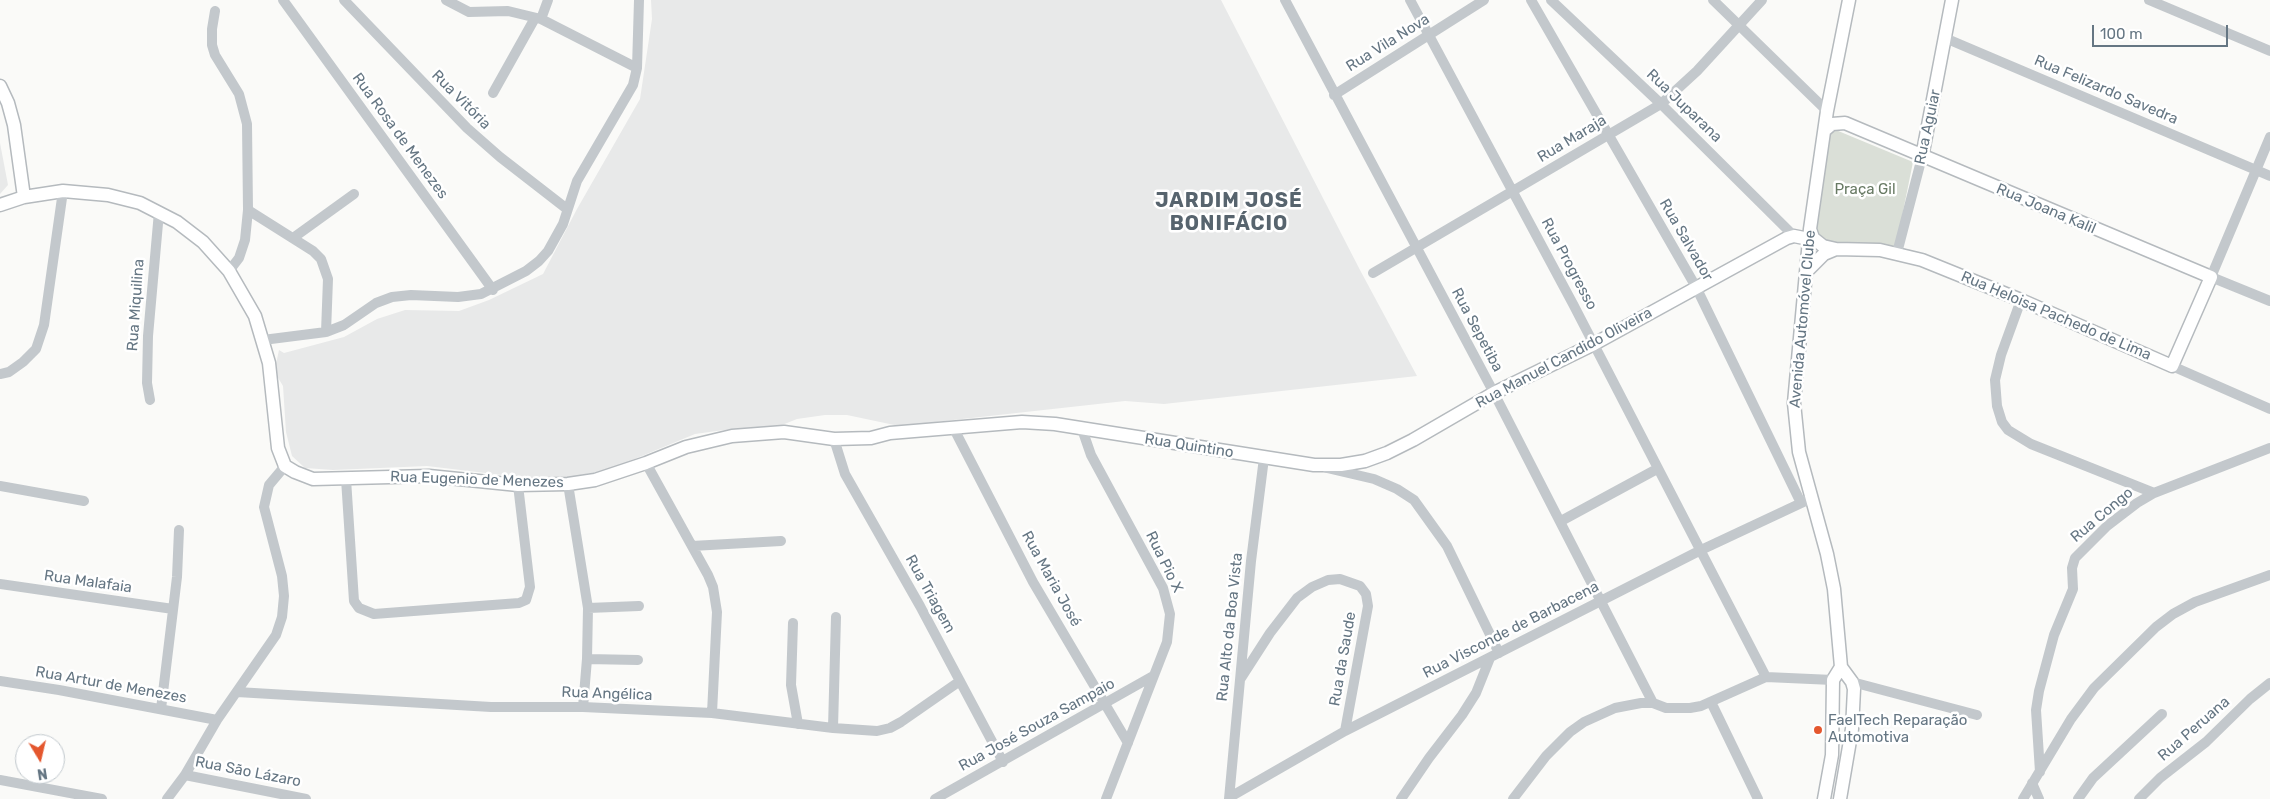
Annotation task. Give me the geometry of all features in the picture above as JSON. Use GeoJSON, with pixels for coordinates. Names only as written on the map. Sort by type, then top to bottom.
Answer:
{"type":"FeatureCollection","features":[{"type":"Feature","properties":{"kind":"main road","name":"Avenida Automóvel Clube"},"geometry":{"type":"LineString","coordinates":[[1841,667],[1834,589],[1828,554],[1806,500],[1794,403],[1810,234],[1827,111],[1849,0]]}},
{"type":"Feature","properties":{"kind":"main road","name":"Rua Aguiar"},"geometry":{"type":"LineString","coordinates":[[1922,157],[1952,0]]}},
{"type":"Feature","properties":{"kind":"main road"},"geometry":{"type":"LineString","coordinates":[[0,86],[8,103],[14,126],[24,197]]}},
{"type":"Feature","properties":{"kind":"main road","name":"Rua Joana Kalil"},"geometry":{"type":"LineString","coordinates":[[1825,130],[1832,124],[1845,123],[2211,277]]}},
{"type":"Feature","properties":{"kind":"main road"},"geometry":{"type":"LineString","coordinates":[[0,205],[24,197],[64,191],[108,195],[140,203],[159,212],[177,222],[204,242],[229,271],[255,316],[263,340],[272,380],[276,436],[285,466]]}},
{"type":"Feature","properties":{"kind":"main road"},"geometry":{"type":"LineString","coordinates":[[1794,236],[1810,234]]}},
{"type":"Feature","properties":{"kind":"main road","name":"Rua Heloisa Pachedo de Lima"},"geometry":{"type":"LineString","coordinates":[[1810,234],[1817,243],[1836,249],[1880,250],[1922,260],[2021,300],[2172,366]]}},
{"type":"Feature","properties":{"kind":"main road","name":"Rua Manuel Candido Oliveira"},"geometry":{"type":"LineString","coordinates":[[1314,465],[1341,465],[1364,461],[1387,453],[1494,394],[1594,344],[1696,287],[1794,236]]}},
{"type":"Feature","properties":{"kind":"main road"},"geometry":{"type":"LineString","coordinates":[[1806,272],[1824,254],[1836,249]]}},
{"type":"Feature","properties":{"kind":"main road"},"geometry":{"type":"LineString","coordinates":[[2172,366],[2211,277]]}},
{"type":"Feature","properties":{"kind":"main road","name":"Rua Quintino"},"geometry":{"type":"LineString","coordinates":[[784,432],[834,439],[871,438],[890,433],[953,427],[1022,422],[1055,424],[1314,465]]}},
{"type":"Feature","properties":{"kind":"main road","name":"Rua Eugenio de Menezes"},"geometry":{"type":"LineString","coordinates":[[285,466],[313,479],[429,476],[518,485],[568,484],[595,480],[646,463],[686,446],[761,433],[784,432]]}},
{"type":"Feature","properties":{"kind":"main road"},"geometry":{"type":"LineString","coordinates":[[1841,667],[1852,682],[1852,729],[1840,798],[1824,796],[1832,755],[1833,680],[1841,667]]}},
{"type":"Feature","properties":{"kind":"street","name":"Rua Rosa de Menezes"},"geometry":{"type":"LineString","coordinates":[[283,0],[493,290]]}},
{"type":"Feature","properties":{"kind":"street","name":"Rua Vitória"},"geometry":{"type":"LineString","coordinates":[[344,0],[467,128],[500,157],[567,209]]}},
{"type":"Feature","properties":{"kind":"street"},"geometry":{"type":"LineString","coordinates":[[446,0],[469,12],[508,11],[538,19],[637,68]]}},
{"type":"Feature","properties":{"kind":"street"},"geometry":{"type":"LineString","coordinates":[[493,93],[548,0]]}},
{"type":"Feature","properties":{"kind":"street"},"geometry":{"type":"LineString","coordinates":[[263,340],[326,332],[344,325],[376,303],[392,297],[410,295],[470,296],[493,290],[526,271],[539,261],[556,238],[563,224],[577,182],[633,85],[637,68],[639,0]]}},
{"type":"Feature","properties":{"kind":"street","name":"Rua Sepetiba"},"geometry":{"type":"LineString","coordinates":[[1284,0],[1494,394],[1522,452],[1561,521],[1653,703]]}},
{"type":"Feature","properties":{"kind":"street","name":"Rua Progresso"},"geometry":{"type":"LineString","coordinates":[[1410,0],[1594,344],[1766,677]]}},
{"type":"Feature","properties":{"kind":"street","name":"Rua Vila Nova"},"geometry":{"type":"LineString","coordinates":[[1334,95],[1484,0]]}},
{"type":"Feature","properties":{"kind":"street","name":"Rua Salvador"},"geometry":{"type":"LineString","coordinates":[[1531,0],[1696,287],[1806,500]]}},
{"type":"Feature","properties":{"kind":"street","name":"Rua Juparana"},"geometry":{"type":"LineString","coordinates":[[1551,0],[1662,104],[1794,236]]}},
{"type":"Feature","properties":{"kind":"street"},"geometry":{"type":"LineString","coordinates":[[1712,0],[1827,111]]}},
{"type":"Feature","properties":{"kind":"street","name":"Rua Maraja"},"geometry":{"type":"LineString","coordinates":[[1373,273],[1662,104],[1697,71],[1762,0]]}},
{"type":"Feature","properties":{"kind":"street"},"geometry":{"type":"LineString","coordinates":[[2149,0],[2270,50]]}},
{"type":"Feature","properties":{"kind":"street"},"geometry":{"type":"LineString","coordinates":[[215,11],[212,30],[215,55],[239,94],[247,124],[248,210],[242,249],[239,258],[229,271]]}},
{"type":"Feature","properties":{"kind":"street","name":"Rua Felizardo Savedra"},"geometry":{"type":"LineString","coordinates":[[1945,38],[2270,176]]}},
{"type":"Feature","properties":{"kind":"street"},"geometry":{"type":"LineString","coordinates":[[1814,99],[1830,95]]}},
{"type":"Feature","properties":{"kind":"street"},"geometry":{"type":"LineString","coordinates":[[2211,277],[2270,137]]}},
{"type":"Feature","properties":{"kind":"street","name":"Rua Aguiar"},"geometry":{"type":"LineString","coordinates":[[1897,253],[1922,157]]}},
{"type":"Feature","properties":{"kind":"street"},"geometry":{"type":"LineString","coordinates":[[0,374],[9,372],[36,349],[44,325],[64,191]]}},
{"type":"Feature","properties":{"kind":"street"},"geometry":{"type":"LineString","coordinates":[[293,238],[354,194]]}},
{"type":"Feature","properties":{"kind":"street"},"geometry":{"type":"LineString","coordinates":[[248,210],[313,251],[320,259],[325,268],[328,294],[326,332]]}},
{"type":"Feature","properties":{"kind":"street","name":"Rua Miquilina"},"geometry":{"type":"LineString","coordinates":[[150,400],[147,383],[148,336],[159,212]]}},
{"type":"Feature","properties":{"kind":"street","name":"Rua Joana Kalil"},"geometry":{"type":"LineString","coordinates":[[2211,277],[2270,300]]}},
{"type":"Feature","properties":{"kind":"street"},"geometry":{"type":"LineString","coordinates":[[2021,300],[1995,380],[1997,406],[2002,422],[2008,430],[2031,444],[2154,493]]}},
{"type":"Feature","properties":{"kind":"street","name":"Rua Heloisa Pachedo de Lima"},"geometry":{"type":"LineString","coordinates":[[2172,366],[2270,409]]}},
{"type":"Feature","properties":{"kind":"street","name":"Rua Maria José"},"geometry":{"type":"LineString","coordinates":[[953,427],[1033,582],[1128,743]]}},
{"type":"Feature","properties":{"kind":"street","name":"Rua Pio X"},"geometry":{"type":"LineString","coordinates":[[1082,429],[1091,454],[1163,588],[1170,614],[1170,628],[1106,799]]}},
{"type":"Feature","properties":{"kind":"street","name":"Rua Triagem"},"geometry":{"type":"LineString","coordinates":[[834,439],[844,474],[920,606],[1003,762]]}},
{"type":"Feature","properties":{"kind":"street","name":"Rua Congo"},"geometry":{"type":"LineString","coordinates":[[2040,772],[2036,710],[2039,691],[2054,635],[2073,589],[2072,562],[2107,526],[2137,503],[2154,493],[2270,448]]}},
{"type":"Feature","properties":{"kind":"street","name":"Rua Alto da Boa Vista"},"geometry":{"type":"LineString","coordinates":[[1229,798],[1239,682],[1264,458]]}},
{"type":"Feature","properties":{"kind":"street"},"geometry":{"type":"LineString","coordinates":[[646,463],[708,575],[716,600],[712,713]]}},
{"type":"Feature","properties":{"kind":"street","name":"Rua Quintino"},"geometry":{"type":"LineString","coordinates":[[1314,465],[1374,479],[1397,489],[1414,500],[1447,546],[1494,656]]}},
{"type":"Feature","properties":{"kind":"street"},"geometry":{"type":"LineString","coordinates":[[167,799],[185,775],[217,720],[276,635],[282,617],[284,596],[282,576],[264,507],[265,496],[270,485],[285,466]]}},
{"type":"Feature","properties":{"kind":"street"},"geometry":{"type":"LineString","coordinates":[[1561,521],[1657,469]]}},
{"type":"Feature","properties":{"kind":"street"},"geometry":{"type":"LineString","coordinates":[[346,479],[354,600],[359,608],[374,614],[520,603],[526,600],[530,587],[518,485]]}},
{"type":"Feature","properties":{"kind":"street"},"geometry":{"type":"LineString","coordinates":[[568,484],[588,608],[587,659],[583,707]]}},
{"type":"Feature","properties":{"kind":"street"},"geometry":{"type":"LineString","coordinates":[[0,486],[84,501]]}},
{"type":"Feature","properties":{"kind":"street","name":"Rua Visconde de Barbacena"},"geometry":{"type":"LineString","coordinates":[[1229,798],[1345,731],[1601,600],[1806,500]]}},
{"type":"Feature","properties":{"kind":"street"},"geometry":{"type":"LineString","coordinates":[[161,709],[173,609],[179,530]]}},
{"type":"Feature","properties":{"kind":"street"},"geometry":{"type":"LineString","coordinates":[[692,546],[781,541]]}},
{"type":"Feature","properties":{"kind":"street"},"geometry":{"type":"LineString","coordinates":[[2023,799],[2071,719],[2094,688],[2156,627],[2173,614],[2195,602],[2270,575]]}},
{"type":"Feature","properties":{"kind":"street","name":"Rua da Saude"},"geometry":{"type":"LineString","coordinates":[[1239,682],[1270,633],[1297,598],[1312,587],[1328,580],[1352,582],[1360,586],[1366,594],[1368,606],[1364,637],[1345,731]]}},
{"type":"Feature","properties":{"kind":"street","name":"Rua Malafaia"},"geometry":{"type":"LineString","coordinates":[[0,584],[173,609]]}},
{"type":"Feature","properties":{"kind":"street"},"geometry":{"type":"LineString","coordinates":[[588,608],[638,606]]}},
{"type":"Feature","properties":{"kind":"street"},"geometry":{"type":"LineString","coordinates":[[833,728],[836,617]]}},
{"type":"Feature","properties":{"kind":"street"},"geometry":{"type":"LineString","coordinates":[[793,623],[791,685],[798,724]]}},
{"type":"Feature","properties":{"kind":"street"},"geometry":{"type":"LineString","coordinates":[[1401,799],[1462,715],[1476,693],[1494,656]]}},
{"type":"Feature","properties":{"kind":"street"},"geometry":{"type":"LineString","coordinates":[[587,659],[638,660]]}},
{"type":"Feature","properties":{"kind":"street","name":"Rua José Souza Sampaio"},"geometry":{"type":"LineString","coordinates":[[935,799],[1153,676]]}},
{"type":"Feature","properties":{"kind":"street"},"geometry":{"type":"LineString","coordinates":[[1513,799],[1546,756],[1570,732],[1584,722],[1629,704],[1653,703],[1678,709],[1690,708],[1711,702],[1766,677],[1833,680]]}},
{"type":"Feature","properties":{"kind":"street","name":"Rua Artur de Menezes"},"geometry":{"type":"LineString","coordinates":[[0,681],[217,720]]}},
{"type":"Feature","properties":{"kind":"street","name":"Rua Angélica"},"geometry":{"type":"LineString","coordinates":[[237,692],[491,707],[583,707],[712,713],[833,728],[878,731],[890,728],[960,681]]}},
{"type":"Feature","properties":{"kind":"street"},"geometry":{"type":"LineString","coordinates":[[1852,682],[1977,714]]}},
{"type":"Feature","properties":{"kind":"street","name":"Rua Peruana"},"geometry":{"type":"LineString","coordinates":[[2139,799],[2160,778],[2206,742],[2250,699],[2270,683]]}},
{"type":"Feature","properties":{"kind":"street"},"geometry":{"type":"LineString","coordinates":[[1711,702],[1758,799]]}},
{"type":"Feature","properties":{"kind":"street"},"geometry":{"type":"LineString","coordinates":[[2078,799],[2093,778],[2162,714]]}},
{"type":"Feature","properties":{"kind":"street","name":"Rua São Lázaro"},"geometry":{"type":"LineString","coordinates":[[185,775],[306,799]]}},
{"type":"Feature","properties":{"kind":"street"},"geometry":{"type":"LineString","coordinates":[[0,780],[102,799]]}},
{"type":"Feature","properties":{"kind":"street"},"geometry":{"type":"LineString","coordinates":[[2032,782],[2039,799]]}},
{"type":"Feature","properties":{"kind":"shaded area"},"geometry":{"type":"Polygon","coordinates":[[[651,0],[1221,0],[1360,270],[1417,376],[1164,404],[1125,401],[899,426],[847,415],[825,415],[797,419],[777,427],[724,430],[695,434],[608,470],[564,478],[527,478],[427,466],[333,470],[305,468],[292,456],[286,432],[283,386],[277,376],[276,364],[279,350],[284,353],[344,337],[377,319],[405,310],[459,311],[489,300],[543,274],[577,209],[640,99],[652,19],[651,0]]]}},
{"type":"Feature","properties":{"kind":"shaded area"},"geometry":{"type":"Polygon","coordinates":[[[0,143],[8,185],[0,194],[0,143]]]}},
{"type":"Feature","properties":{"kind":"green space","name":"Praça Gil"},"geometry":{"type":"Polygon","coordinates":[[[1831,128],[1913,162],[1896,246],[1814,245],[1831,128]]]}},
{"type":"Feature","properties":{"kind":"place","name":"FaelTech Reparação Automotiva"},"geometry":{"type":"Point","coordinates":[1818,730]}},
{"type":"Feature","properties":{"kind":"district","name":"JARDIM JOSÉ BONIFÁCIO"},"geometry":{"type":"Point","coordinates":[1229,212]}}]}
